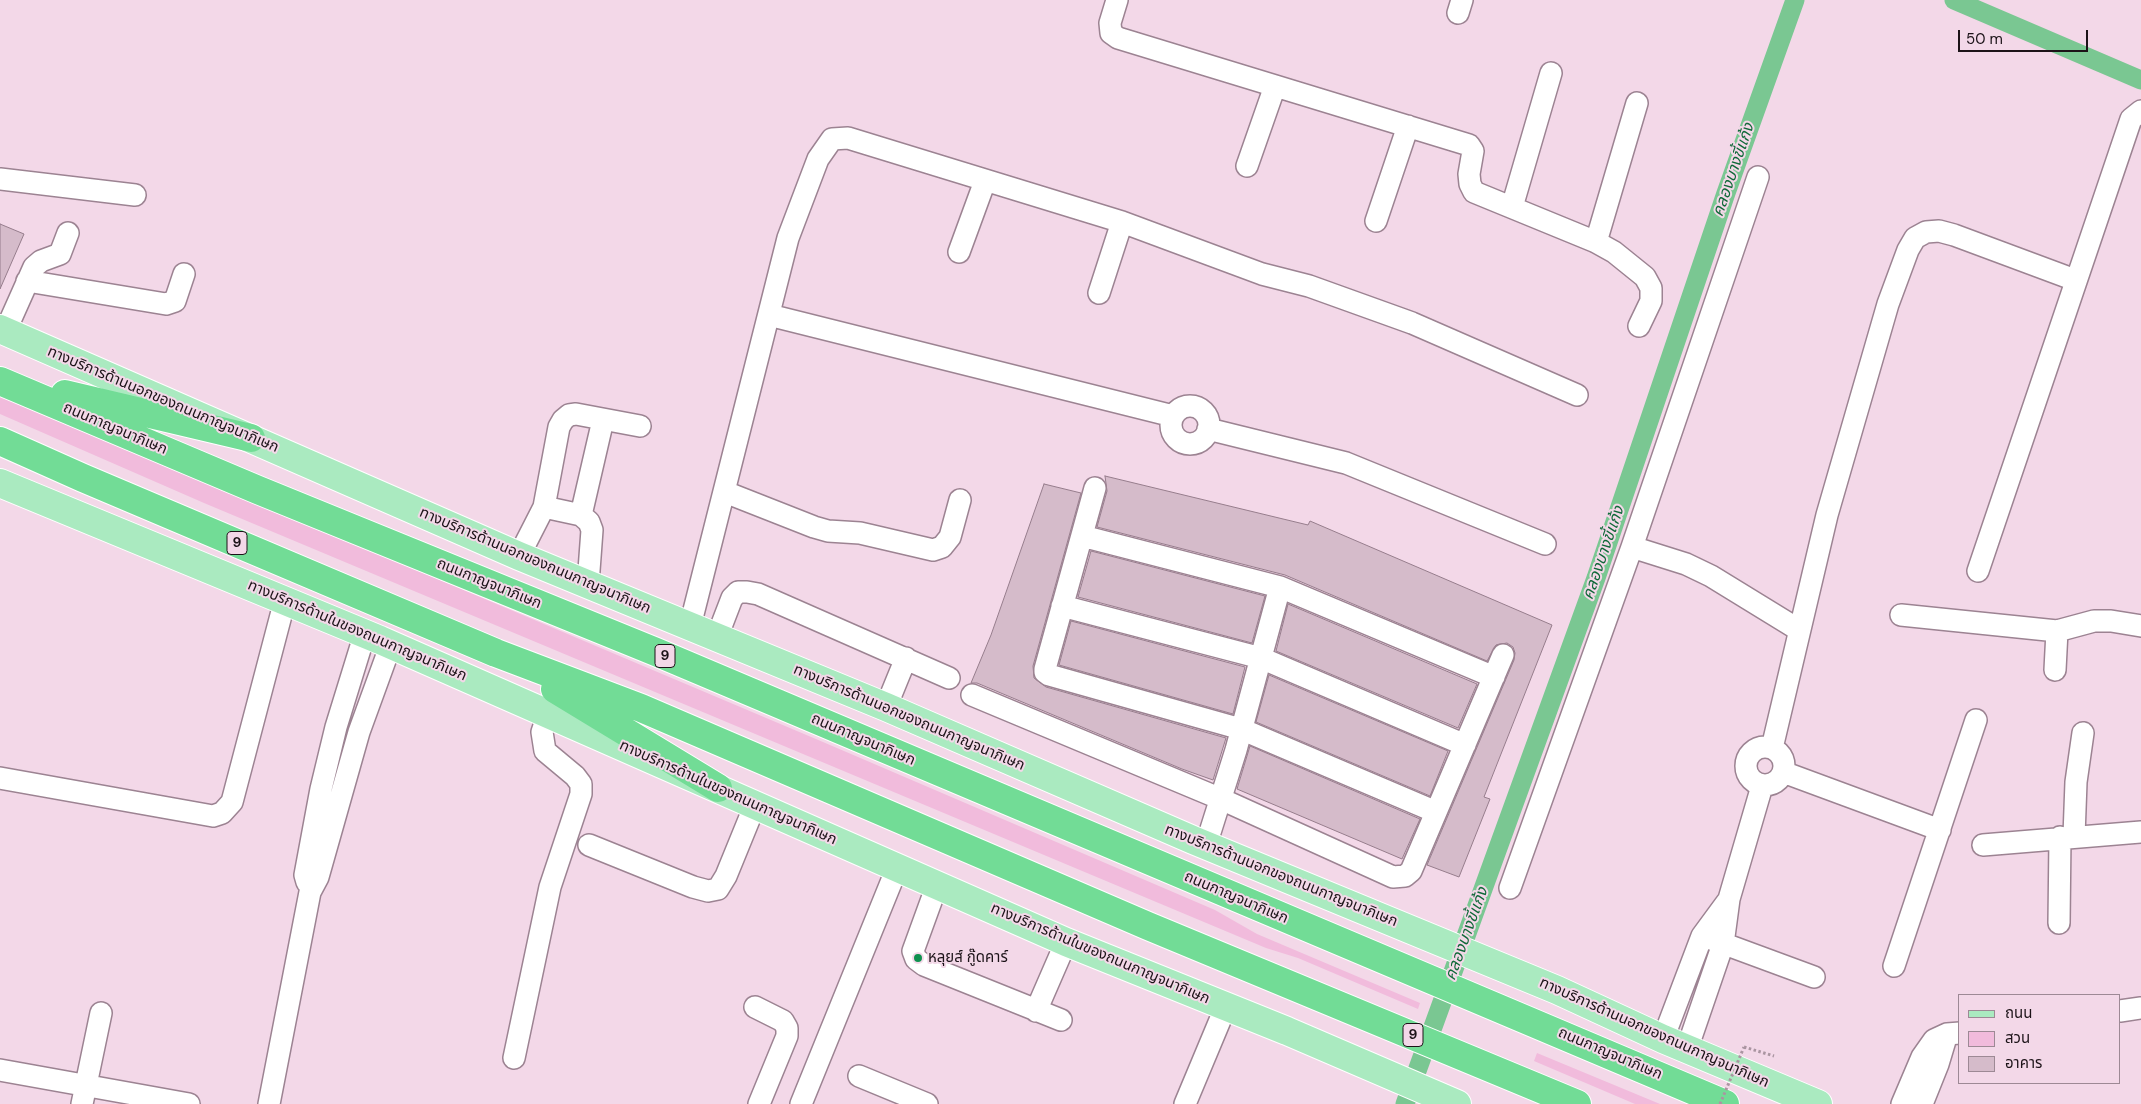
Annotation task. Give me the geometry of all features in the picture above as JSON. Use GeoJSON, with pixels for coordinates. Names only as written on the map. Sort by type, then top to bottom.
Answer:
{"type":"FeatureCollection","features":[{"type":"Feature","properties":{"kind":"highway"},"geometry":{"type":"LineString","coordinates":[[0,380],[251,438]]}},
{"type":"Feature","properties":{"kind":"highway","name":"ถนนกาญจนาภิเษก"},"geometry":{"type":"LineString","coordinates":[[0,380],[258,490],[656,652],[1725,1104]]}},
{"type":"Feature","properties":{"kind":"highway","name":"9"},"geometry":{"type":"LineString","coordinates":[[0,441],[496,653],[641,708],[1139,922],[1577,1104]]}},
{"type":"Feature","properties":{"kind":"highway"},"geometry":{"type":"LineString","coordinates":[[0,460],[83,478]]}},
{"type":"Feature","properties":{"kind":"highway"},"geometry":{"type":"LineString","coordinates":[[496,653],[718,788]]}},
{"type":"Feature","properties":{"kind":"main road","name":"ทางบริการด้านนอกของถนนกาญจนาภิเษก"},"geometry":{"type":"LineString","coordinates":[[2,330],[519,556],[717,636],[1206,845],[1558,990],[1688,1049],[1818,1104]]}},
{"type":"Feature","properties":{"kind":"main road","name":"ทางบริการด้านในของถนนกาญจนาภิเษก"},"geometry":{"type":"LineString","coordinates":[[0,483],[391,644],[1066,942],[1287,1031],[1457,1104]]}},
{"type":"Feature","properties":{"kind":"street"},"geometry":{"type":"LineString","coordinates":[[1117,0],[1110,22],[1111,32],[1118,38],[1469,145],[1474,151],[1469,174],[1470,184],[1474,192],[1596,242],[1627,262],[1644,277],[1652,288],[1651,301],[1639,326]]}},
{"type":"Feature","properties":{"kind":"street"},"geometry":{"type":"LineString","coordinates":[[1512,207],[1551,73]]}},
{"type":"Feature","properties":{"kind":"street"},"geometry":{"type":"LineString","coordinates":[[1247,166],[1275,86]]}},
{"type":"Feature","properties":{"kind":"street"},"geometry":{"type":"LineString","coordinates":[[1596,242],[1637,103]]}},
{"type":"Feature","properties":{"kind":"street"},"geometry":{"type":"LineString","coordinates":[[1978,571],[2131,119],[2141,111]]}},
{"type":"Feature","properties":{"kind":"street"},"geometry":{"type":"LineString","coordinates":[[1376,221],[1408,126]]}},
{"type":"Feature","properties":{"kind":"street"},"geometry":{"type":"LineString","coordinates":[[690,626],[790,230],[818,159],[832,139],[848,138],[1122,222],[1262,274],[1310,286],[1412,323],[1577,395]]}},
{"type":"Feature","properties":{"kind":"street"},"geometry":{"type":"LineString","coordinates":[[1510,888],[1632,548],[1758,177]]}},
{"type":"Feature","properties":{"kind":"street"},"geometry":{"type":"LineString","coordinates":[[0,179],[135,195]]}},
{"type":"Feature","properties":{"kind":"street"},"geometry":{"type":"LineString","coordinates":[[959,252],[985,181]]}},
{"type":"Feature","properties":{"kind":"street"},"geometry":{"type":"LineString","coordinates":[[1099,293],[1122,222]]}},
{"type":"Feature","properties":{"kind":"street"},"geometry":{"type":"LineString","coordinates":[[1772,748],[1827,515],[1888,304],[1908,250],[1915,238],[1926,232],[1940,231],[2075,280]]}},
{"type":"Feature","properties":{"kind":"street"},"geometry":{"type":"LineString","coordinates":[[2,330],[34,266],[41,261],[60,254],[68,233]]}},
{"type":"Feature","properties":{"kind":"street"},"geometry":{"type":"LineString","coordinates":[[28,281],[166,304],[175,300],[184,274]]}},
{"type":"Feature","properties":{"kind":"street"},"geometry":{"type":"LineString","coordinates":[[769,314],[1173,416],[1182,408],[1194,406],[1205,413],[1208,419],[1208,429],[1346,464],[1545,544]]}},
{"type":"Feature","properties":{"kind":"street"},"geometry":{"type":"LineString","coordinates":[[519,556],[544,507],[559,427],[563,420],[569,415],[576,414],[640,426]]}},
{"type":"Feature","properties":{"kind":"street"},"geometry":{"type":"LineString","coordinates":[[581,515],[603,420]]}},
{"type":"Feature","properties":{"kind":"street"},"geometry":{"type":"LineString","coordinates":[[1095,488],[1045,669],[1049,675],[1241,729],[1436,812]]}},
{"type":"Feature","properties":{"kind":"street"},"geometry":{"type":"LineString","coordinates":[[725,492],[828,531],[860,533],[933,550],[942,547],[950,537],[960,500]]}},
{"type":"Feature","properties":{"kind":"street"},"geometry":{"type":"LineString","coordinates":[[544,507],[581,515],[592,530],[588,584]]}},
{"type":"Feature","properties":{"kind":"street"},"geometry":{"type":"LineString","coordinates":[[1082,536],[1280,587],[1494,677]]}},
{"type":"Feature","properties":{"kind":"street"},"geometry":{"type":"LineString","coordinates":[[1632,548],[1686,564],[1711,576],[1799,630]]}},
{"type":"Feature","properties":{"kind":"street"},"geometry":{"type":"LineString","coordinates":[[1206,845],[1221,799],[1280,587]]}},
{"type":"Feature","properties":{"kind":"street"},"geometry":{"type":"LineString","coordinates":[[717,636],[732,598],[738,592],[747,592],[758,594],[949,678]]}},
{"type":"Feature","properties":{"kind":"street"},"geometry":{"type":"LineString","coordinates":[[0,778],[213,816],[222,813],[232,802],[285,600]]}},
{"type":"Feature","properties":{"kind":"street"},"geometry":{"type":"LineString","coordinates":[[1062,606],[1261,658],[1465,745]]}},
{"type":"Feature","properties":{"kind":"street"},"geometry":{"type":"LineString","coordinates":[[1901,615],[2057,631],[2094,621],[2111,621],[2141,626]]}},
{"type":"Feature","properties":{"kind":"street"},"geometry":{"type":"LineString","coordinates":[[2055,670],[2057,631]]}},
{"type":"Feature","properties":{"kind":"street"},"geometry":{"type":"LineString","coordinates":[[310,892],[305,875],[321,789],[336,727],[365,633]]}},
{"type":"Feature","properties":{"kind":"street"},"geometry":{"type":"LineString","coordinates":[[269,1104],[310,892],[318,877],[359,732],[391,644]]}},
{"type":"Feature","properties":{"kind":"street"},"geometry":{"type":"LineString","coordinates":[[972,695],[1221,799],[1393,876],[1404,876],[1412,871],[1503,654]]}},
{"type":"Feature","properties":{"kind":"street"},"geometry":{"type":"LineString","coordinates":[[886,707],[906,658]]}},
{"type":"Feature","properties":{"kind":"street"},"geometry":{"type":"LineString","coordinates":[[514,1058],[550,887],[581,794],[581,784],[575,776],[545,751],[542,732],[548,714]]}},
{"type":"Feature","properties":{"kind":"street"},"geometry":{"type":"LineString","coordinates":[[1894,966],[1976,720]]}},
{"type":"Feature","properties":{"kind":"street"},"geometry":{"type":"LineString","coordinates":[[2059,923],[2067,837],[2083,733]]}},
{"type":"Feature","properties":{"kind":"street"},"geometry":{"type":"LineString","coordinates":[[1758,748],[1772,748],[1782,756],[1784,772],[1776,783],[1762,786],[1750,779],[1746,765],[1752,752],[1758,748]]}},
{"type":"Feature","properties":{"kind":"street"},"geometry":{"type":"LineString","coordinates":[[1784,772],[1940,830]]}},
{"type":"Feature","properties":{"kind":"street"},"geometry":{"type":"LineString","coordinates":[[1688,1049],[1723,944],[1729,899],[1762,786]]}},
{"type":"Feature","properties":{"kind":"street"},"geometry":{"type":"LineString","coordinates":[[589,845],[693,887],[708,891],[718,889],[726,876],[755,805]]}},
{"type":"Feature","properties":{"kind":"street"},"geometry":{"type":"LineString","coordinates":[[1984,845],[2141,832]]}},
{"type":"Feature","properties":{"kind":"street"},"geometry":{"type":"LineString","coordinates":[[801,1104],[897,868]]}},
{"type":"Feature","properties":{"kind":"street"},"geometry":{"type":"LineString","coordinates":[[937,885],[913,950],[916,959],[924,965],[1061,1020]]}},
{"type":"Feature","properties":{"kind":"street"},"geometry":{"type":"LineString","coordinates":[[1663,1038],[1702,936],[1729,899]]}},
{"type":"Feature","properties":{"kind":"street"},"geometry":{"type":"LineString","coordinates":[[1702,936],[1814,977]]}},
{"type":"Feature","properties":{"kind":"street"},"geometry":{"type":"LineString","coordinates":[[1036,1011],[1066,942]]}},
{"type":"Feature","properties":{"kind":"street"},"geometry":{"type":"LineString","coordinates":[[1186,1104],[1226,1006]]}},
{"type":"Feature","properties":{"kind":"street"},"geometry":{"type":"LineString","coordinates":[[754,1007],[783,1021],[787,1028],[786,1036],[759,1104]]}},
{"type":"Feature","properties":{"kind":"street"},"geometry":{"type":"LineString","coordinates":[[2121,1011],[2141,1008]]}},
{"type":"Feature","properties":{"kind":"street"},"geometry":{"type":"LineString","coordinates":[[84,1094],[101,1013]]}},
{"type":"Feature","properties":{"kind":"street"},"geometry":{"type":"LineString","coordinates":[[1902,1104],[1922,1058],[1934,1040],[1954,1034]]}},
{"type":"Feature","properties":{"kind":"street"},"geometry":{"type":"LineString","coordinates":[[1922,1104],[1938,1064],[1954,1034]]}},
{"type":"Feature","properties":{"kind":"street"},"geometry":{"type":"LineString","coordinates":[[0,1070],[84,1094],[190,1104]]}},
{"type":"Feature","properties":{"kind":"street"},"geometry":{"type":"LineString","coordinates":[[859,1076],[915,1102]]}},
{"type":"Feature","properties":{"kind":"path"},"geometry":{"type":"LineString","coordinates":[[1720,1104],[1744,1047],[1774,1056]]}},
{"type":"Feature","properties":{"kind":"green space"},"geometry":{"type":"Polygon","coordinates":[[[0,394],[1215,910],[1257,934],[1420,1003],[1418,1009],[1298,958],[1266,948],[204,503],[0,414],[0,394]]]}},
{"type":"Feature","properties":{"kind":"green space"},"geometry":{"type":"Polygon","coordinates":[[[1537,1053],[1660,1104],[1635,1104],[1534,1061],[1537,1053]]]}},
{"type":"Feature","properties":{"kind":"building"},"geometry":{"type":"Polygon","coordinates":[[[0,224],[24,234],[0,289],[0,224]]]}},
{"type":"Feature","properties":{"kind":"building"},"geometry":{"type":"Polygon","coordinates":[[[1105,476],[1308,525],[1310,521],[1552,625],[1484,797],[1490,799],[1459,877],[1427,865],[1514,660],[1515,653],[1513,647],[1507,643],[1496,645],[1487,661],[1285,575],[1097,527],[1107,491],[1105,476]]]}},
{"type":"Feature","properties":{"kind":"building"},"geometry":{"type":"Polygon","coordinates":[[[1044,484],[1081,493],[1033,666],[1034,678],[1046,687],[1226,738],[1213,780],[1182,769],[977,683],[971,683],[991,635],[1044,484]]]}},
{"type":"Feature","properties":{"kind":"building"},"geometry":{"type":"Polygon","coordinates":[[[1091,551],[1265,596],[1252,643],[1078,597],[1091,551]]]}},
{"type":"Feature","properties":{"kind":"building"},"geometry":{"type":"Polygon","coordinates":[[[1288,604],[1477,684],[1458,728],[1276,651],[1288,604]]]}},
{"type":"Feature","properties":{"kind":"building"},"geometry":{"type":"Polygon","coordinates":[[[1071,621],[1245,667],[1233,714],[1059,665],[1071,621]]]}},
{"type":"Feature","properties":{"kind":"building"},"geometry":{"type":"Polygon","coordinates":[[[1269,675],[1448,751],[1430,796],[1256,722],[1269,675]]]}},
{"type":"Feature","properties":{"kind":"building"},"geometry":{"type":"Polygon","coordinates":[[[1250,746],[1420,819],[1402,859],[1237,789],[1250,746]]]}},
{"type":"Feature","properties":{"kind":"waterway","name":"คลองบางขี้แก้ง"},"geometry":{"type":"LineString","coordinates":[[1405,1104],[1596,578],[1726,193],[1795,0]]}},
{"type":"Feature","properties":{"kind":"waterway"},"geometry":{"type":"LineString","coordinates":[[1954,0],[2141,80]]}},
{"type":"Feature","properties":{"kind":"place","name":"หลุยส์ กู๊ดคาร์"},"geometry":{"type":"Point","coordinates":[918,958]}}]}
